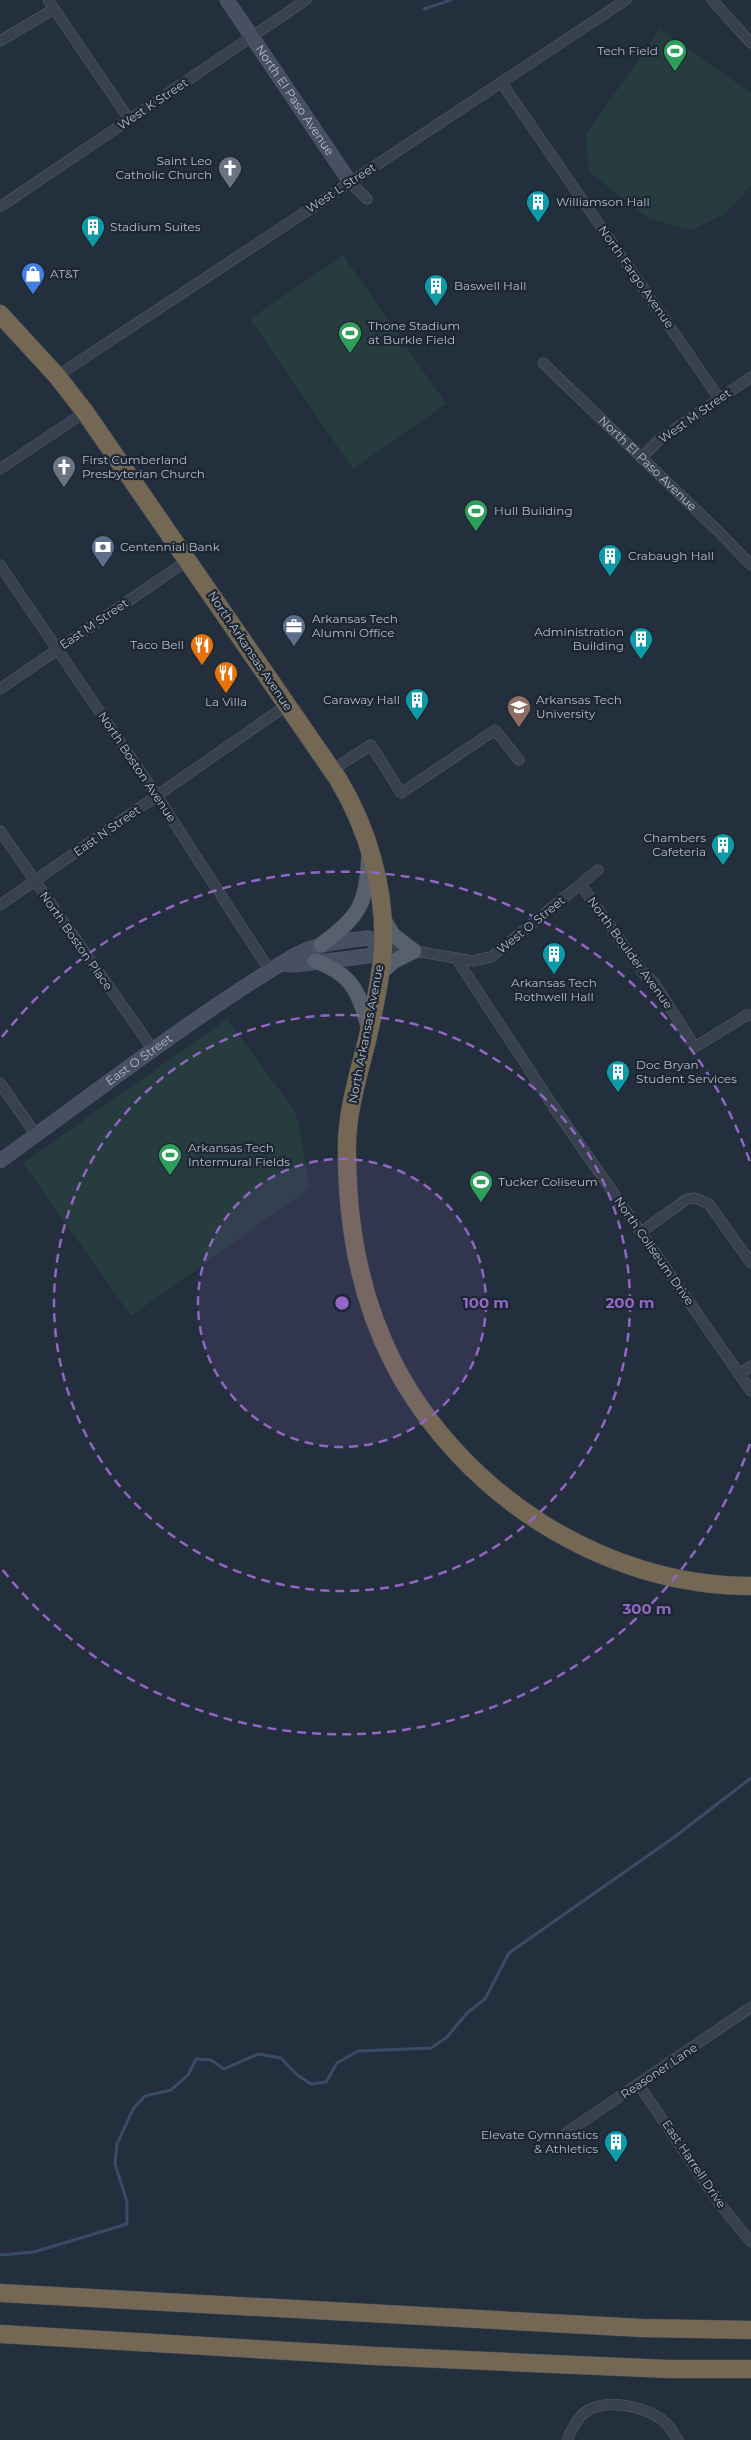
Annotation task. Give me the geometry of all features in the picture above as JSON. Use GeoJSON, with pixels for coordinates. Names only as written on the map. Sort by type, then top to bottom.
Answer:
{"type":"FeatureCollection","features":[{"type":"Feature","properties":{"kind":"highway","name":"North Arkansas Avenue"},"geometry":{"type":"LineString","coordinates":[[0,314],[57,376],[85,412],[332,770],[352,802],[369,848],[377,882],[383,948],[369,1031],[351,1108],[346,1148],[350,1221],[357,1259],[373,1313],[394,1364],[426,1414],[464,1460],[507,1500],[568,1539],[612,1560],[669,1577],[721,1586],[751,1586]]}},
{"type":"Feature","properties":{"kind":"highway"},"geometry":{"type":"LineString","coordinates":[[0,2293],[642,2328],[751,2330]]}},
{"type":"Feature","properties":{"kind":"highway"},"geometry":{"type":"LineString","coordinates":[[0,2334],[658,2369],[751,2369]]}},
{"type":"Feature","properties":{"kind":"main road"},"geometry":{"type":"LineString","coordinates":[[321,945],[346,926],[357,913],[364,898],[367,884],[369,848]]}},
{"type":"Feature","properties":{"kind":"main road"},"geometry":{"type":"LineString","coordinates":[[379,974],[394,962],[414,951],[393,935],[381,916]]}},
{"type":"Feature","properties":{"kind":"main road"},"geometry":{"type":"LineString","coordinates":[[315,961],[338,971],[354,986],[361,1000],[369,1031]]}},
{"type":"Feature","properties":{"kind":"street"},"geometry":{"type":"LineString","coordinates":[[48,0],[130,120]]}},
{"type":"Feature","properties":{"kind":"street","name":"North El Paso Avenue"},"geometry":{"type":"LineString","coordinates":[[227,0],[350,182],[367,199]]}},
{"type":"Feature","properties":{"kind":"street","name":"West K Street"},"geometry":{"type":"LineString","coordinates":[[0,207],[306,0]]}},
{"type":"Feature","properties":{"kind":"street","name":"West L Street"},"geometry":{"type":"LineString","coordinates":[[57,376],[626,0]]}},
{"type":"Feature","properties":{"kind":"street"},"geometry":{"type":"LineString","coordinates":[[712,0],[751,44]]}},
{"type":"Feature","properties":{"kind":"street"},"geometry":{"type":"LineString","coordinates":[[0,41],[54,9]]}},
{"type":"Feature","properties":{"kind":"street","name":"North Fargo Avenue"},"geometry":{"type":"LineString","coordinates":[[501,82],[719,398]]}},
{"type":"Feature","properties":{"kind":"street","name":"North El Paso Avenue"},"geometry":{"type":"LineString","coordinates":[[543,363],[751,565]]}},
{"type":"Feature","properties":{"kind":"street","name":"West M Street"},"geometry":{"type":"LineString","coordinates":[[641,458],[660,439],[751,377]]}},
{"type":"Feature","properties":{"kind":"street"},"geometry":{"type":"LineString","coordinates":[[0,470],[85,412]]}},
{"type":"Feature","properties":{"kind":"street","name":"East M Street"},"geometry":{"type":"LineString","coordinates":[[0,689],[188,560]]}},
{"type":"Feature","properties":{"kind":"street","name":"North Boston Avenue"},"geometry":{"type":"LineString","coordinates":[[0,565],[157,796],[270,971]]}},
{"type":"Feature","properties":{"kind":"street","name":"East N Street"},"geometry":{"type":"LineString","coordinates":[[0,904],[287,705]]}},
{"type":"Feature","properties":{"kind":"street"},"geometry":{"type":"LineString","coordinates":[[332,770],[371,745],[401,793],[495,730],[519,760]]}},
{"type":"Feature","properties":{"kind":"street","name":"North Boston Place"},"geometry":{"type":"LineString","coordinates":[[0,831],[154,1051]]}},
{"type":"Feature","properties":{"kind":"street","name":"West O Street"},"geometry":{"type":"LineString","coordinates":[[383,948],[414,951],[472,961],[491,957],[598,870]]}},
{"type":"Feature","properties":{"kind":"street","name":"North Boulder Avenue"},"geometry":{"type":"LineString","coordinates":[[581,885],[644,974],[653,981],[695,1047],[747,1015],[751,1016]]}},
{"type":"Feature","properties":{"kind":"street","name":"East O Street"},"geometry":{"type":"LineString","coordinates":[[0,1160],[154,1051],[292,957],[321,945],[369,938],[383,948],[368,956],[315,961],[294,966],[284,964]]}},
{"type":"Feature","properties":{"kind":"street","name":"North Coliseum Drive"},"geometry":{"type":"LineString","coordinates":[[456,958],[524,1062],[751,1391]]}},
{"type":"Feature","properties":{"kind":"street"},"geometry":{"type":"LineString","coordinates":[[0,1082],[36,1135]]}},
{"type":"Feature","properties":{"kind":"street"},"geometry":{"type":"LineString","coordinates":[[642,1232],[687,1199],[695,1198],[709,1204],[751,1263]]}},
{"type":"Feature","properties":{"kind":"street"},"geometry":{"type":"LineString","coordinates":[[740,1374],[751,1366]]}},
{"type":"Feature","properties":{"kind":"street","name":"Reasoner Lane"},"geometry":{"type":"LineString","coordinates":[[566,2133],[751,2007]]}},
{"type":"Feature","properties":{"kind":"street","name":"East Harrell Drive"},"geometry":{"type":"LineString","coordinates":[[640,2084],[719,2202],[751,2242]]}},
{"type":"Feature","properties":{"kind":"street"},"geometry":{"type":"LineString","coordinates":[[567,2440],[575,2423],[588,2410],[604,2405],[645,2410],[666,2424],[678,2440]]}},
{"type":"Feature","properties":{"kind":"green space"},"geometry":{"type":"Polygon","coordinates":[[[660,29],[751,93],[751,185],[725,214],[691,230],[649,219],[589,172],[586,134],[660,29]]]}},
{"type":"Feature","properties":{"kind":"green space"},"geometry":{"type":"Polygon","coordinates":[[[343,255],[446,404],[353,469],[250,319],[343,255]]]}},
{"type":"Feature","properties":{"kind":"green space","name":"Arkansas Tech Intermural Fields"},"geometry":{"type":"Polygon","coordinates":[[[227,1019],[296,1113],[310,1188],[131,1316],[23,1163],[227,1019]]]}},
{"type":"Feature","properties":{"kind":"waterway"},"geometry":{"type":"LineString","coordinates":[[424,9],[451,0]]}},
{"type":"Feature","properties":{"kind":"waterway"},"geometry":{"type":"LineString","coordinates":[[0,2255],[34,2252],[127,2224],[127,2202],[115,2164],[117,2144],[133,2109],[145,2096],[171,2090],[188,2075],[196,2059],[211,2060],[224,2069],[258,2054],[281,2058],[296,2074],[311,2084],[326,2082],[337,2063],[358,2051],[431,2048],[447,2037],[468,2012],[485,1999],[509,1953],[673,1838],[751,1778]]}},
{"type":"Feature","properties":{"kind":"place","name":"Tech Field"},"geometry":{"type":"Point","coordinates":[675,72]}},
{"type":"Feature","properties":{"kind":"place","name":"Saint Leo Catholic Church"},"geometry":{"type":"Point","coordinates":[230,189]}},
{"type":"Feature","properties":{"kind":"place","name":"Williamson Hall"},"geometry":{"type":"Point","coordinates":[538,223]}},
{"type":"Feature","properties":{"kind":"place","name":"Stadium Suites"},"geometry":{"type":"Point","coordinates":[93,248]}},
{"type":"Feature","properties":{"kind":"place","name":"AT&T"},"geometry":{"type":"Point","coordinates":[33,295]}},
{"type":"Feature","properties":{"kind":"place","name":"Baswell Hall"},"geometry":{"type":"Point","coordinates":[436,307]}},
{"type":"Feature","properties":{"kind":"place","name":"Thone Stadium at Burkle Field"},"geometry":{"type":"Point","coordinates":[350,354]}},
{"type":"Feature","properties":{"kind":"place","name":"First Cumberland Presbyterian Church"},"geometry":{"type":"Point","coordinates":[64,488]}},
{"type":"Feature","properties":{"kind":"place","name":"Hull Building"},"geometry":{"type":"Point","coordinates":[476,532]}},
{"type":"Feature","properties":{"kind":"place","name":"Centennial Bank"},"geometry":{"type":"Point","coordinates":[103,568]}},
{"type":"Feature","properties":{"kind":"place","name":"Crabaugh Hall"},"geometry":{"type":"Point","coordinates":[610,577]}},
{"type":"Feature","properties":{"kind":"place","name":"Arkansas Tech Alumni Office"},"geometry":{"type":"Point","coordinates":[294,647]}},
{"type":"Feature","properties":{"kind":"place","name":"Administration Building"},"geometry":{"type":"Point","coordinates":[641,660]}},
{"type":"Feature","properties":{"kind":"place","name":"Taco Bell"},"geometry":{"type":"Point","coordinates":[202,666]}},
{"type":"Feature","properties":{"kind":"place","name":"La Villa"},"geometry":{"type":"Point","coordinates":[226,694]}},
{"type":"Feature","properties":{"kind":"place","name":"Caraway Hall"},"geometry":{"type":"Point","coordinates":[417,721]}},
{"type":"Feature","properties":{"kind":"place","name":"Arkansas Tech University"},"geometry":{"type":"Point","coordinates":[519,728]}},
{"type":"Feature","properties":{"kind":"place","name":"Chambers Cafeteria"},"geometry":{"type":"Point","coordinates":[723,866]}},
{"type":"Feature","properties":{"kind":"place","name":"Arkansas Tech Rothwell Hall"},"geometry":{"type":"Point","coordinates":[554,975]}},
{"type":"Feature","properties":{"kind":"place","name":"Doc Bryan Student Services"},"geometry":{"type":"Point","coordinates":[618,1093]}},
{"type":"Feature","properties":{"kind":"place","name":"Arkansas Tech Intermural Fields"},"geometry":{"type":"Point","coordinates":[170,1176]}},
{"type":"Feature","properties":{"kind":"place","name":"Tucker Coliseum"},"geometry":{"type":"Point","coordinates":[481,1203]}},
{"type":"Feature","properties":{"kind":"place","name":"Elevate Gymnastics & Athletics"},"geometry":{"type":"Point","coordinates":[616,2163]}}]}
